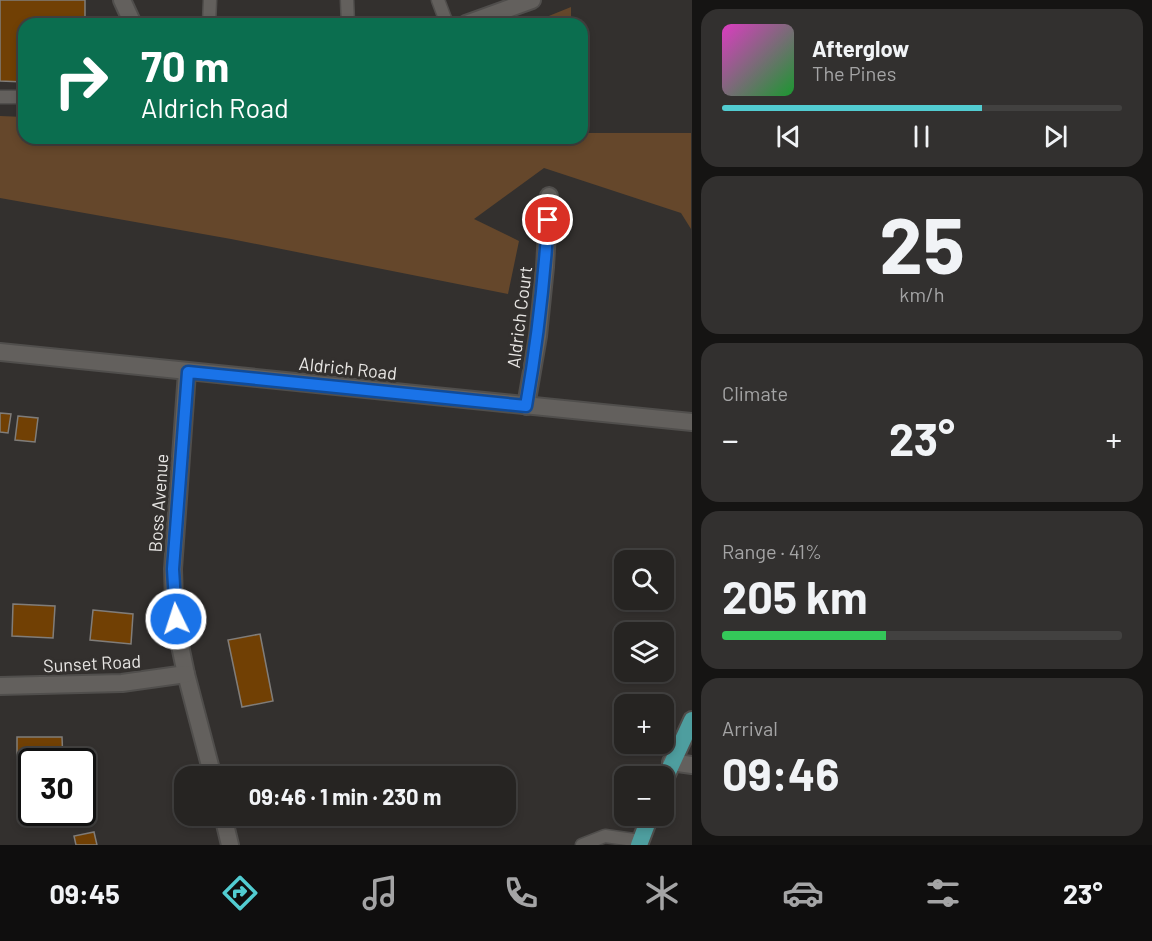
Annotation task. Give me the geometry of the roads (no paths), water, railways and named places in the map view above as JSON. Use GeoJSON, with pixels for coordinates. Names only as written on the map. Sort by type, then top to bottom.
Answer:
{"type":"FeatureCollection","features":[{"type":"Feature","properties":{"kind":"main road"},"geometry":{"type":"LineString","coordinates":[[669,766],[692,720]]}},
{"type":"Feature","properties":{"kind":"main road"},"geometry":{"type":"LineString","coordinates":[[640,843],[646,826]]}},
{"type":"Feature","properties":{"kind":"street"},"geometry":{"type":"LineString","coordinates":[[122,0],[130,18]]}},
{"type":"Feature","properties":{"kind":"street"},"geometry":{"type":"LineString","coordinates":[[482,18],[532,0]]}},
{"type":"Feature","properties":{"kind":"street","name":"Aldrich Court"},"geometry":{"type":"LineString","coordinates":[[526,406],[538,336],[549,196]]}},
{"type":"Feature","properties":{"kind":"street","name":"Aldrich Road"},"geometry":{"type":"LineString","coordinates":[[0,352],[692,423]]}},
{"type":"Feature","properties":{"kind":"street","name":"Boss Avenue"},"geometry":{"type":"LineString","coordinates":[[188,372],[173,569],[178,636],[210,766]]}},
{"type":"Feature","properties":{"kind":"street","name":"Sunset Road"},"geometry":{"type":"LineString","coordinates":[[0,686],[122,683],[186,674]]}},
{"type":"Feature","properties":{"kind":"street"},"geometry":{"type":"LineString","coordinates":[[671,762],[692,765]]}},
{"type":"Feature","properties":{"kind":"street"},"geometry":{"type":"LineString","coordinates":[[225,826],[230,845]]}},
{"type":"Feature","properties":{"kind":"lane"},"geometry":{"type":"LineString","coordinates":[[209,18],[210,0]]}},
{"type":"Feature","properties":{"kind":"lane"},"geometry":{"type":"LineString","coordinates":[[346,0],[348,18]]}},
{"type":"Feature","properties":{"kind":"lane"},"geometry":{"type":"LineString","coordinates":[[438,0],[445,18]]}},
{"type":"Feature","properties":{"kind":"lane"},"geometry":{"type":"LineString","coordinates":[[0,97],[18,97]]}},
{"type":"Feature","properties":{"kind":"lane"},"geometry":{"type":"LineString","coordinates":[[582,845],[605,836],[640,843]]}}]}
